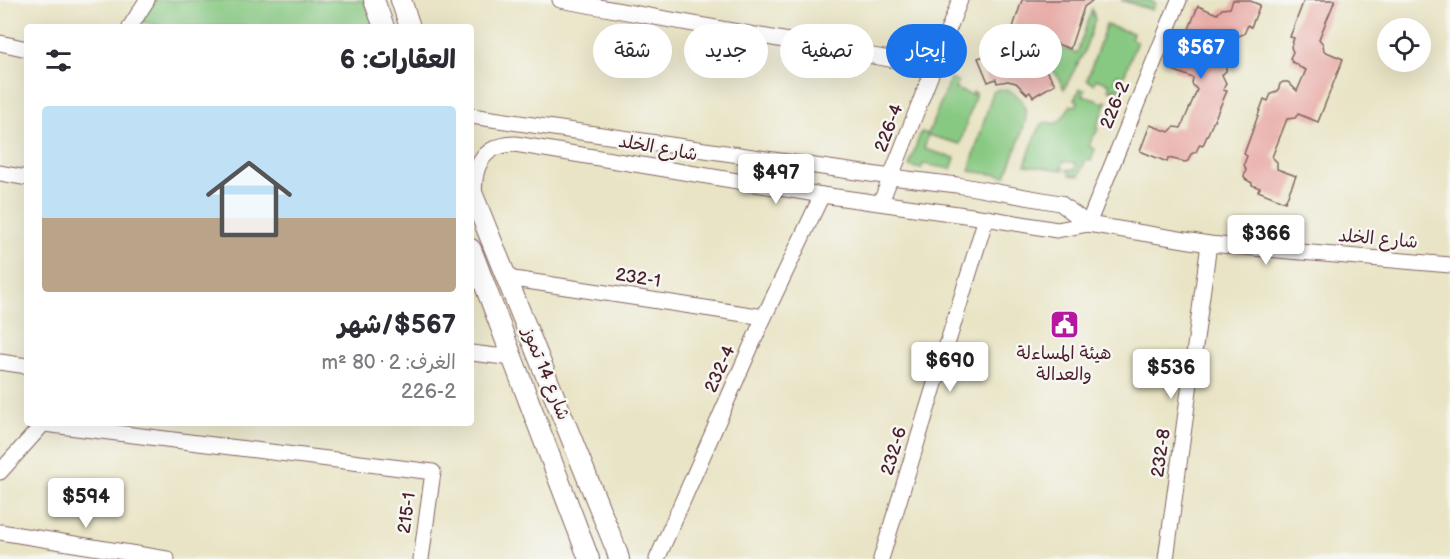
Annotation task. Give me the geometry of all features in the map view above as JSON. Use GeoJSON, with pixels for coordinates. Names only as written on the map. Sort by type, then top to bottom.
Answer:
{"type":"FeatureCollection","features":[{"type":"Feature","properties":{"kind":"main road"},"geometry":{"type":"LineString","coordinates":[[374,0],[383,24]]}},
{"type":"Feature","properties":{"kind":"main road"},"geometry":{"type":"LineString","coordinates":[[401,0],[409,24]]}},
{"type":"Feature","properties":{"kind":"main road","name":"شارع 14 تموز"},"geometry":{"type":"LineString","coordinates":[[474,197],[619,559]]}},
{"type":"Feature","properties":{"kind":"main road","name":"شارع 14 تموز"},"geometry":{"type":"LineString","coordinates":[[474,257],[589,559]]}},
{"type":"Feature","properties":{"kind":"street"},"geometry":{"type":"LineString","coordinates":[[132,24],[147,0]]}},
{"type":"Feature","properties":{"kind":"street"},"geometry":{"type":"LineString","coordinates":[[560,0],[886,58]]}},
{"type":"Feature","properties":{"kind":"street","name":"226-4"},"geometry":{"type":"LineString","coordinates":[[951,24],[960,0]]}},
{"type":"Feature","properties":{"kind":"street","name":"226-2"},"geometry":{"type":"LineString","coordinates":[[1088,224],[1179,0]]}},
{"type":"Feature","properties":{"kind":"street"},"geometry":{"type":"LineString","coordinates":[[0,43],[24,48]]}},
{"type":"Feature","properties":{"kind":"street","name":"226-4"},"geometry":{"type":"LineString","coordinates":[[881,202],[930,78]]}},
{"type":"Feature","properties":{"kind":"street","name":"شارع الخلد"},"geometry":{"type":"LineString","coordinates":[[474,116],[891,177],[957,184],[1060,203],[1088,224]]}},
{"type":"Feature","properties":{"kind":"street","name":"شارع الخلد"},"geometry":{"type":"LineString","coordinates":[[474,178],[483,158],[496,147],[514,144],[822,195],[1057,230],[1088,224],[1209,244],[1450,264]]}},
{"type":"Feature","properties":{"kind":"street"},"geometry":{"type":"LineString","coordinates":[[0,173],[24,177]]}},
{"type":"Feature","properties":{"kind":"street","name":"232-4"},"geometry":{"type":"LineString","coordinates":[[657,559],[764,317],[822,195]]}},
{"type":"Feature","properties":{"kind":"street","name":"232-6"},"geometry":{"type":"LineString","coordinates":[[881,559],[986,218]]}},
{"type":"Feature","properties":{"kind":"street","name":"232-8"},"geometry":{"type":"LineString","coordinates":[[1166,559],[1209,244]]}},
{"type":"Feature","properties":{"kind":"street","name":"232-1"},"geometry":{"type":"LineString","coordinates":[[507,278],[764,317]]}},
{"type":"Feature","properties":{"kind":"street"},"geometry":{"type":"LineString","coordinates":[[474,353],[513,358]]}},
{"type":"Feature","properties":{"kind":"street"},"geometry":{"type":"LineString","coordinates":[[0,362],[24,366]]}},
{"type":"Feature","properties":{"kind":"street"},"geometry":{"type":"LineString","coordinates":[[0,472],[41,426]]}},
{"type":"Feature","properties":{"kind":"street","name":"215-1"},"geometry":{"type":"LineString","coordinates":[[68,426],[433,472],[421,559]]}},
{"type":"Feature","properties":{"kind":"street"},"geometry":{"type":"LineString","coordinates":[[0,532],[166,559]]}},
{"type":"Feature","properties":{"kind":"green space"},"geometry":{"type":"Polygon","coordinates":[[[141,0],[364,0],[373,24],[153,24],[143,22],[141,0]]]}},
{"type":"Feature","properties":{"kind":"green space"},"geometry":{"type":"Polygon","coordinates":[[[1121,0],[1150,0],[1155,3],[1152,10],[1121,0]]]}},
{"type":"Feature","properties":{"kind":"green space"},"geometry":{"type":"Polygon","coordinates":[[[1092,9],[1095,19],[1084,52],[1064,89],[1058,78],[1062,78],[1062,48],[1077,53],[1092,9]]]}},
{"type":"Feature","properties":{"kind":"green space"},"geometry":{"type":"Polygon","coordinates":[[[1106,25],[1133,33],[1131,39],[1137,41],[1124,76],[1117,74],[1115,80],[1123,83],[1122,87],[1119,90],[1114,88],[1113,91],[1108,89],[1110,84],[1096,79],[1094,84],[1087,80],[1106,25]]]}},
{"type":"Feature","properties":{"kind":"green space"},"geometry":{"type":"Polygon","coordinates":[[[950,79],[958,82],[955,89],[972,95],[973,92],[976,93],[960,144],[928,135],[924,149],[955,158],[951,169],[923,164],[921,169],[909,166],[921,132],[928,134],[950,79]]]}},
{"type":"Feature","properties":{"kind":"green space"},"geometry":{"type":"Polygon","coordinates":[[[999,89],[1014,94],[1024,104],[1026,116],[1018,145],[1006,176],[969,171],[993,92],[999,89]]]}},
{"type":"Feature","properties":{"kind":"green space"},"geometry":{"type":"Polygon","coordinates":[[[1080,89],[1085,90],[1083,95],[1103,103],[1107,102],[1089,147],[1095,149],[1091,161],[1086,159],[1079,176],[1070,175],[1070,171],[1067,171],[1068,169],[1075,170],[1076,163],[1063,161],[1063,170],[1025,165],[1041,126],[1045,122],[1054,124],[1060,121],[1071,105],[1077,105],[1078,101],[1074,99],[1080,89]]]}},
{"type":"Feature","properties":{"kind":"building"},"geometry":{"type":"Polygon","coordinates":[[[1022,0],[1093,0],[1084,7],[1070,49],[1062,46],[1062,24],[1014,24],[1022,0]]]}},
{"type":"Feature","properties":{"kind":"building"},"geometry":{"type":"Polygon","coordinates":[[[1233,0],[1248,0],[1260,5],[1251,27],[1248,25],[1244,34],[1238,36],[1233,44],[1217,40],[1210,56],[1208,63],[1222,63],[1226,66],[1226,71],[1222,75],[1226,83],[1223,90],[1227,91],[1203,145],[1200,144],[1196,152],[1191,154],[1185,162],[1168,158],[1167,162],[1140,151],[1150,125],[1169,132],[1174,127],[1181,128],[1197,90],[1192,84],[1193,78],[1173,70],[1198,6],[1217,14],[1222,9],[1230,8],[1233,0]]]}},
{"type":"Feature","properties":{"kind":"building"},"geometry":{"type":"Polygon","coordinates":[[[1304,0],[1335,0],[1319,39],[1324,51],[1343,59],[1318,122],[1298,114],[1295,118],[1287,119],[1272,157],[1277,162],[1277,169],[1296,176],[1285,202],[1258,191],[1260,188],[1245,179],[1244,164],[1247,156],[1244,154],[1264,99],[1268,101],[1271,94],[1278,91],[1283,82],[1288,82],[1297,91],[1306,70],[1292,62],[1290,58],[1294,38],[1290,37],[1304,0]]]}},
{"type":"Feature","properties":{"kind":"building"},"geometry":{"type":"Polygon","coordinates":[[[986,78],[1051,78],[1055,84],[1033,97],[1030,92],[1027,94],[1016,83],[1008,81],[997,83],[996,79],[988,82],[986,78]]]}},
{"type":"Feature","properties":{"kind":"place","name":"هيئة المساءلة والعدالة"},"geometry":{"type":"Point","coordinates":[1064,324]}}]}
